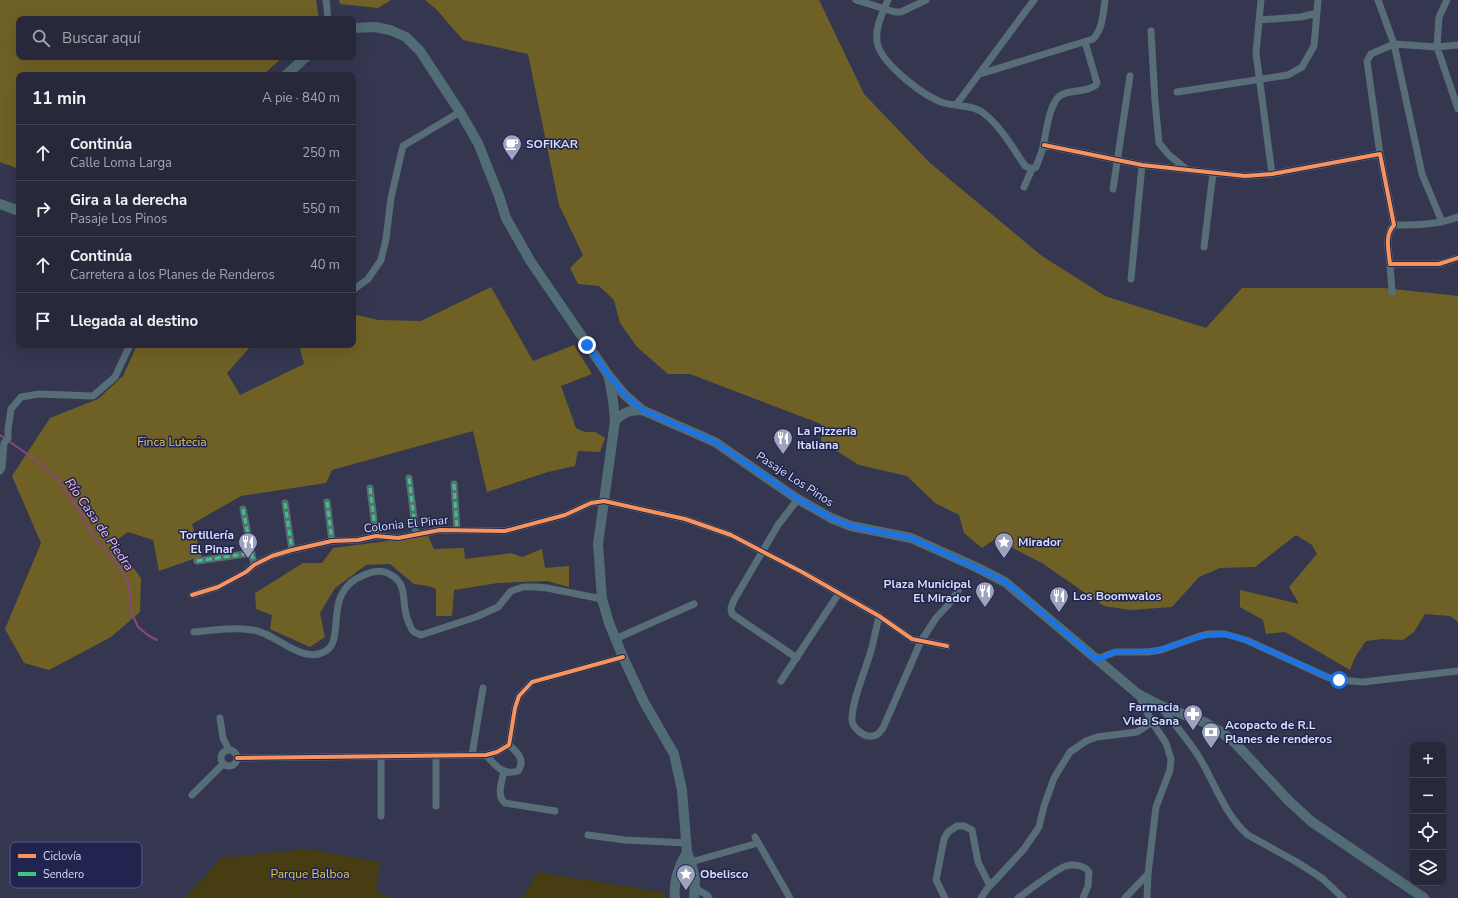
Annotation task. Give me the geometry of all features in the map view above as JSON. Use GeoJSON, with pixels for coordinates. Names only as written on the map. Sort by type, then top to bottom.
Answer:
{"type":"FeatureCollection","features":[{"type":"Feature","properties":{"kind":"main road","name":"Pasaje Los Pinos"},"geometry":{"type":"LineString","coordinates":[[356,28],[379,27],[396,32],[406,37],[420,51],[460,112],[482,153],[510,228],[531,262],[609,376],[624,394],[642,410],[715,442],[798,499],[831,518],[845,524],[911,538],[992,574],[1011,586],[1138,694],[1174,716],[1206,723],[1221,732],[1235,743],[1290,802],[1312,822],[1424,898]]}},
{"type":"Feature","properties":{"kind":"main road"},"geometry":{"type":"LineString","coordinates":[[289,72],[303,60]]}},
{"type":"Feature","properties":{"kind":"main road"},"geometry":{"type":"LineString","coordinates":[[0,204],[16,210]]}},
{"type":"Feature","properties":{"kind":"main road"},"geometry":{"type":"LineString","coordinates":[[609,376],[615,421],[598,544],[602,599],[615,639],[623,657],[644,702],[674,754],[682,790],[687,848],[694,870],[695,893]]}},
{"type":"Feature","properties":{"kind":"main road"},"geometry":{"type":"LineString","coordinates":[[615,421],[624,413],[642,410]]}},
{"type":"Feature","properties":{"kind":"main road"},"geometry":{"type":"LineString","coordinates":[[675,898],[676,875],[687,848]]}},
{"type":"Feature","properties":{"kind":"street"},"geometry":{"type":"LineString","coordinates":[[326,0],[328,16]]}},
{"type":"Feature","properties":{"kind":"street"},"geometry":{"type":"LineString","coordinates":[[856,0],[895,12],[900,12],[926,0]]}},
{"type":"Feature","properties":{"kind":"street"},"geometry":{"type":"LineString","coordinates":[[888,0],[876,32],[877,43],[881,52],[901,76],[928,97],[945,103],[980,110],[997,126],[1025,166],[1032,169]]}},
{"type":"Feature","properties":{"kind":"street"},"geometry":{"type":"LineString","coordinates":[[956,105],[1034,0]]}},
{"type":"Feature","properties":{"kind":"street"},"geometry":{"type":"LineString","coordinates":[[980,74],[1093,39],[1099,33],[1103,18],[1105,0]]}},
{"type":"Feature","properties":{"kind":"street"},"geometry":{"type":"LineString","coordinates":[[1261,0],[1256,53],[1272,174]]}},
{"type":"Feature","properties":{"kind":"street"},"geometry":{"type":"LineString","coordinates":[[1177,92],[1288,75],[1302,68],[1314,46],[1318,0]]}},
{"type":"Feature","properties":{"kind":"street"},"geometry":{"type":"LineString","coordinates":[[1378,0],[1394,44],[1422,174],[1442,222]]}},
{"type":"Feature","properties":{"kind":"street"},"geometry":{"type":"LineString","coordinates":[[1447,0],[1439,17],[1436,46],[1458,108]]}},
{"type":"Feature","properties":{"kind":"street"},"geometry":{"type":"LineString","coordinates":[[1259,20],[1301,17],[1317,13]]}},
{"type":"Feature","properties":{"kind":"street"},"geometry":{"type":"LineString","coordinates":[[1151,31],[1159,144],[1169,155],[1185,168]]}},
{"type":"Feature","properties":{"kind":"street"},"geometry":{"type":"LineString","coordinates":[[1024,187],[1032,169],[1036,167],[1044,144],[1055,100],[1065,93],[1088,89],[1096,85],[1097,82],[1085,42]]}},
{"type":"Feature","properties":{"kind":"street"},"geometry":{"type":"LineString","coordinates":[[1394,225],[1380,154],[1367,61],[1370,54],[1394,44],[1436,46],[1458,45]]}},
{"type":"Feature","properties":{"kind":"street"},"geometry":{"type":"LineString","coordinates":[[1113,189],[1130,76]]}},
{"type":"Feature","properties":{"kind":"street"},"geometry":{"type":"LineString","coordinates":[[356,288],[368,279],[381,260],[386,239],[391,198],[403,146],[460,112]]}},
{"type":"Feature","properties":{"kind":"street"},"geometry":{"type":"LineString","coordinates":[[1044,144],[1117,161],[1244,176],[1272,174],[1380,154]]}},
{"type":"Feature","properties":{"kind":"street"},"geometry":{"type":"LineString","coordinates":[[1131,279],[1142,165]]}},
{"type":"Feature","properties":{"kind":"street"},"geometry":{"type":"LineString","coordinates":[[1204,247],[1214,173]]}},
{"type":"Feature","properties":{"kind":"street"},"geometry":{"type":"LineString","coordinates":[[1392,292],[1388,237],[1389,229],[1394,225],[1423,225],[1442,222],[1458,217]]}},
{"type":"Feature","properties":{"kind":"street"},"geometry":{"type":"LineString","coordinates":[[1390,264],[1439,264],[1458,258]]}},
{"type":"Feature","properties":{"kind":"street"},"geometry":{"type":"LineString","coordinates":[[0,471],[4,457],[11,409],[21,397],[39,394],[93,396],[114,377],[128,348]]}},
{"type":"Feature","properties":{"kind":"street"},"geometry":{"type":"LineString","coordinates":[[409,478],[416,534]]}},
{"type":"Feature","properties":{"kind":"street"},"geometry":{"type":"LineString","coordinates":[[454,484],[457,530]]}},
{"type":"Feature","properties":{"kind":"street"},"geometry":{"type":"LineString","coordinates":[[370,488],[376,536]]}},
{"type":"Feature","properties":{"kind":"street"},"geometry":{"type":"LineString","coordinates":[[797,658],[732,614],[731,608],[734,600],[778,525],[798,499]]}},
{"type":"Feature","properties":{"kind":"street"},"geometry":{"type":"LineString","coordinates":[[604,501],[685,518],[731,535],[839,593],[879,616],[912,639],[948,646]]}},
{"type":"Feature","properties":{"kind":"street","name":"Colonia El Pinar"},"geometry":{"type":"LineString","coordinates":[[192,595],[218,587],[272,556],[292,550],[332,541],[358,540],[376,536],[398,538],[440,530],[505,532],[565,515],[592,503],[604,501]]}},
{"type":"Feature","properties":{"kind":"street"},"geometry":{"type":"LineString","coordinates":[[327,502],[332,541]]}},
{"type":"Feature","properties":{"kind":"street"},"geometry":{"type":"LineString","coordinates":[[285,503],[292,550]]}},
{"type":"Feature","properties":{"kind":"street"},"geometry":{"type":"LineString","coordinates":[[243,509],[254,565]]}},
{"type":"Feature","properties":{"kind":"street"},"geometry":{"type":"LineString","coordinates":[[197,561],[252,553]]}},
{"type":"Feature","properties":{"kind":"street"},"geometry":{"type":"LineString","coordinates":[[194,632],[221,629],[253,630],[303,654],[315,655],[326,652],[331,646],[336,629],[336,612],[339,599],[345,588],[358,577],[372,571],[383,572],[394,577],[402,587],[406,619],[412,631],[421,635],[476,617],[498,607],[511,591],[523,588],[547,588],[602,599]]}},
{"type":"Feature","properties":{"kind":"street"},"geometry":{"type":"LineString","coordinates":[[879,616],[872,647],[853,707],[852,720],[854,728],[870,736],[876,735],[883,728],[921,641],[936,618],[958,591]]}},
{"type":"Feature","properties":{"kind":"street"},"geometry":{"type":"LineString","coordinates":[[781,681],[839,593]]}},
{"type":"Feature","properties":{"kind":"street"},"geometry":{"type":"LineString","coordinates":[[615,639],[694,604]]}},
{"type":"Feature","properties":{"kind":"street"},"geometry":{"type":"LineString","coordinates":[[1097,660],[1115,652],[1148,652],[1161,650],[1196,637],[1217,634],[1233,635],[1328,677],[1339,680],[1363,682],[1458,671]]}},
{"type":"Feature","properties":{"kind":"street"},"geometry":{"type":"LineString","coordinates":[[237,758],[486,755],[497,752],[509,745],[517,702],[522,692],[532,682],[623,657]]}},
{"type":"Feature","properties":{"kind":"street"},"geometry":{"type":"LineString","coordinates":[[472,755],[483,688]]}},
{"type":"Feature","properties":{"kind":"street"},"geometry":{"type":"LineString","coordinates":[[1138,694],[1152,722],[1166,743],[1171,759],[1170,770],[1156,807],[1148,874],[1147,898]]}},
{"type":"Feature","properties":{"kind":"street"},"geometry":{"type":"LineString","coordinates":[[1174,716],[1207,770],[1229,812],[1242,830],[1248,835],[1317,875],[1343,898]]}},
{"type":"Feature","properties":{"kind":"street"},"geometry":{"type":"LineString","coordinates":[[220,718],[223,738],[229,750]]}},
{"type":"Feature","properties":{"kind":"street"},"geometry":{"type":"LineString","coordinates":[[981,898],[1024,849],[1039,827],[1044,806],[1054,778],[1070,752],[1086,741],[1097,737],[1137,732],[1152,722]]}},
{"type":"Feature","properties":{"kind":"street"},"geometry":{"type":"LineString","coordinates":[[486,755],[500,770],[515,772],[522,766],[522,760],[519,754],[509,745]]}},
{"type":"Feature","properties":{"kind":"street"},"geometry":{"type":"LineString","coordinates":[[229,750],[235,752],[237,758],[236,762],[230,766],[223,764],[221,757],[222,753],[229,750]]}},
{"type":"Feature","properties":{"kind":"street"},"geometry":{"type":"LineString","coordinates":[[381,756],[381,816]]}},
{"type":"Feature","properties":{"kind":"street"},"geometry":{"type":"LineString","coordinates":[[436,756],[436,806]]}},
{"type":"Feature","properties":{"kind":"street"},"geometry":{"type":"LineString","coordinates":[[192,795],[223,764]]}},
{"type":"Feature","properties":{"kind":"street"},"geometry":{"type":"LineString","coordinates":[[504,771],[500,794],[501,800],[505,803],[555,811]]}},
{"type":"Feature","properties":{"kind":"street"},"geometry":{"type":"LineString","coordinates":[[945,898],[936,880],[944,839],[948,832],[957,826],[964,826],[972,830],[978,862],[990,886]]}},
{"type":"Feature","properties":{"kind":"street"},"geometry":{"type":"LineString","coordinates":[[588,835],[687,848]]}},
{"type":"Feature","properties":{"kind":"street"},"geometry":{"type":"LineString","coordinates":[[691,862],[757,840],[790,898]]}},
{"type":"Feature","properties":{"kind":"street"},"geometry":{"type":"LineString","coordinates":[[1018,898],[1062,868],[1074,866],[1085,868],[1089,872],[1088,886],[1083,898]]}},
{"type":"Feature","properties":{"kind":"street"},"geometry":{"type":"LineString","coordinates":[[1126,898],[1148,874]]}},
{"type":"Feature","properties":{"kind":"street"},"geometry":{"type":"LineString","coordinates":[[695,893],[707,895],[709,898]]}},
{"type":"Feature","properties":{"kind":"green space"},"geometry":{"type":"Polygon","coordinates":[[[0,0],[316,0],[319,16],[16,16],[16,60],[280,60],[266,72],[16,72],[16,168],[0,162],[0,0]]]}},
{"type":"Feature","properties":{"kind":"green space"},"geometry":{"type":"Polygon","coordinates":[[[339,0],[391,0],[378,8],[340,4],[339,0]]]}},
{"type":"Feature","properties":{"kind":"green space"},"geometry":{"type":"Polygon","coordinates":[[[425,0],[819,0],[864,94],[930,163],[1042,256],[1105,296],[1206,328],[1242,288],[1384,288],[1458,296],[1458,622],[1450,616],[1425,614],[1414,632],[1403,640],[1382,639],[1366,641],[1355,657],[1350,670],[1285,632],[1266,634],[1263,620],[1240,607],[1240,590],[1299,604],[1289,587],[1317,554],[1312,545],[1296,535],[1255,567],[1220,568],[1199,577],[1172,607],[1131,610],[1104,606],[1042,563],[995,539],[982,548],[964,533],[959,515],[935,503],[907,476],[859,465],[821,441],[821,424],[690,374],[668,374],[637,347],[620,323],[614,300],[599,286],[578,284],[570,268],[583,255],[559,205],[528,54],[463,40],[436,9],[425,0]]]}},
{"type":"Feature","properties":{"kind":"green space","name":"Finca Lutecia"},"geometry":{"type":"Polygon","coordinates":[[[491,287],[533,361],[574,345],[592,374],[561,386],[576,428],[585,432],[595,432],[605,438],[600,452],[578,451],[575,466],[548,472],[487,492],[473,431],[332,470],[326,483],[241,496],[192,524],[202,556],[159,571],[153,540],[128,532],[114,542],[141,578],[140,612],[111,637],[49,670],[24,663],[5,629],[41,543],[12,476],[50,418],[98,399],[123,376],[136,348],[249,348],[227,373],[240,395],[304,364],[300,348],[356,348],[356,315],[378,320],[421,321],[491,287]]]}},
{"type":"Feature","properties":{"kind":"green space"},"geometry":{"type":"Polygon","coordinates":[[[428,536],[434,549],[464,548],[465,559],[511,553],[522,557],[542,549],[545,568],[569,566],[569,587],[547,581],[498,583],[454,590],[452,616],[436,616],[436,589],[414,584],[390,564],[366,565],[335,588],[320,613],[325,637],[310,647],[270,629],[272,615],[256,609],[255,593],[303,563],[322,563],[333,548],[428,536]]]}},
{"type":"Feature","properties":{"kind":"green space","name":"Parque Balboa"},"geometry":{"type":"Polygon","coordinates":[[[308,849],[380,862],[376,891],[391,898],[185,898],[221,858],[308,849]]]}},
{"type":"Feature","properties":{"kind":"green space"},"geometry":{"type":"Polygon","coordinates":[[[537,872],[663,892],[666,898],[523,898],[537,872]]]}},
{"type":"Feature","properties":{"kind":"waterway","name":"Río Casa de Piedra"},"geometry":{"type":"LineString","coordinates":[[0,435],[33,458],[57,478],[79,510],[91,532],[127,578],[131,611],[138,627],[149,636],[157,640]]}},
{"type":"Feature","properties":{"kind":"marked path"},"geometry":{"type":"LineString","coordinates":[[409,478],[416,534]]}},
{"type":"Feature","properties":{"kind":"marked path"},"geometry":{"type":"LineString","coordinates":[[454,484],[457,530]]}},
{"type":"Feature","properties":{"kind":"marked path"},"geometry":{"type":"LineString","coordinates":[[370,488],[376,536]]}},
{"type":"Feature","properties":{"kind":"marked path"},"geometry":{"type":"LineString","coordinates":[[327,502],[332,541]]}},
{"type":"Feature","properties":{"kind":"marked path"},"geometry":{"type":"LineString","coordinates":[[285,503],[292,550]]}},
{"type":"Feature","properties":{"kind":"marked path"},"geometry":{"type":"LineString","coordinates":[[243,509],[254,565]]}},
{"type":"Feature","properties":{"kind":"marked path"},"geometry":{"type":"LineString","coordinates":[[197,561],[252,553]]}},
{"type":"Feature","properties":{"kind":"cycle path"},"geometry":{"type":"LineString","coordinates":[[1044,145],[1142,165],[1245,176],[1272,174],[1380,154],[1394,225],[1388,239],[1390,264],[1439,264],[1458,258]]}},
{"type":"Feature","properties":{"kind":"cycle path"},"geometry":{"type":"LineString","coordinates":[[192,595],[218,587],[246,572],[254,565],[272,556],[292,550],[332,541],[358,540],[376,536],[398,538],[440,530],[505,531],[565,515],[591,503],[604,501],[685,519],[731,535],[802,572],[879,616],[912,639],[947,646]]}},
{"type":"Feature","properties":{"kind":"cycle path"},"geometry":{"type":"LineString","coordinates":[[237,758],[486,755],[497,752],[509,745],[515,708],[519,696],[532,682],[623,657]]}},
{"type":"Feature","properties":{"kind":"place","name":"SOFIKAR"},"geometry":{"type":"Point","coordinates":[512,161]}},
{"type":"Feature","properties":{"kind":"place","name":"La Pizzeria Italiana"},"geometry":{"type":"Point","coordinates":[783,455]}},
{"type":"Feature","properties":{"kind":"place","name":"Tortillería El Pinar"},"geometry":{"type":"Point","coordinates":[248,559]}},
{"type":"Feature","properties":{"kind":"place","name":"Mirador"},"geometry":{"type":"Point","coordinates":[1004,559]}},
{"type":"Feature","properties":{"kind":"place","name":"Plaza Municipal El Mirador"},"geometry":{"type":"Point","coordinates":[985,608]}},
{"type":"Feature","properties":{"kind":"place","name":"Los Boomwalos"},"geometry":{"type":"Point","coordinates":[1059,613]}},
{"type":"Feature","properties":{"kind":"place","name":"Farmacia Vida Sana"},"geometry":{"type":"Point","coordinates":[1193,731]}},
{"type":"Feature","properties":{"kind":"place","name":"Acopacto de R.L Planes de renderos"},"geometry":{"type":"Point","coordinates":[1211,749]}},
{"type":"Feature","properties":{"kind":"place","name":"Obelisco"},"geometry":{"type":"Point","coordinates":[686,891]}},
{"type":"Feature","properties":{"kind":"route"},"geometry":{"type":"LineString","coordinates":[[587,345],[624,394],[645,412],[715,442],[798,499],[831,518],[851,526],[888,532],[911,538],[992,574],[1011,586],[1097,660],[1115,652],[1156,651],[1208,634],[1225,634],[1233,635],[1259,645],[1328,677],[1339,680]]}}]}
